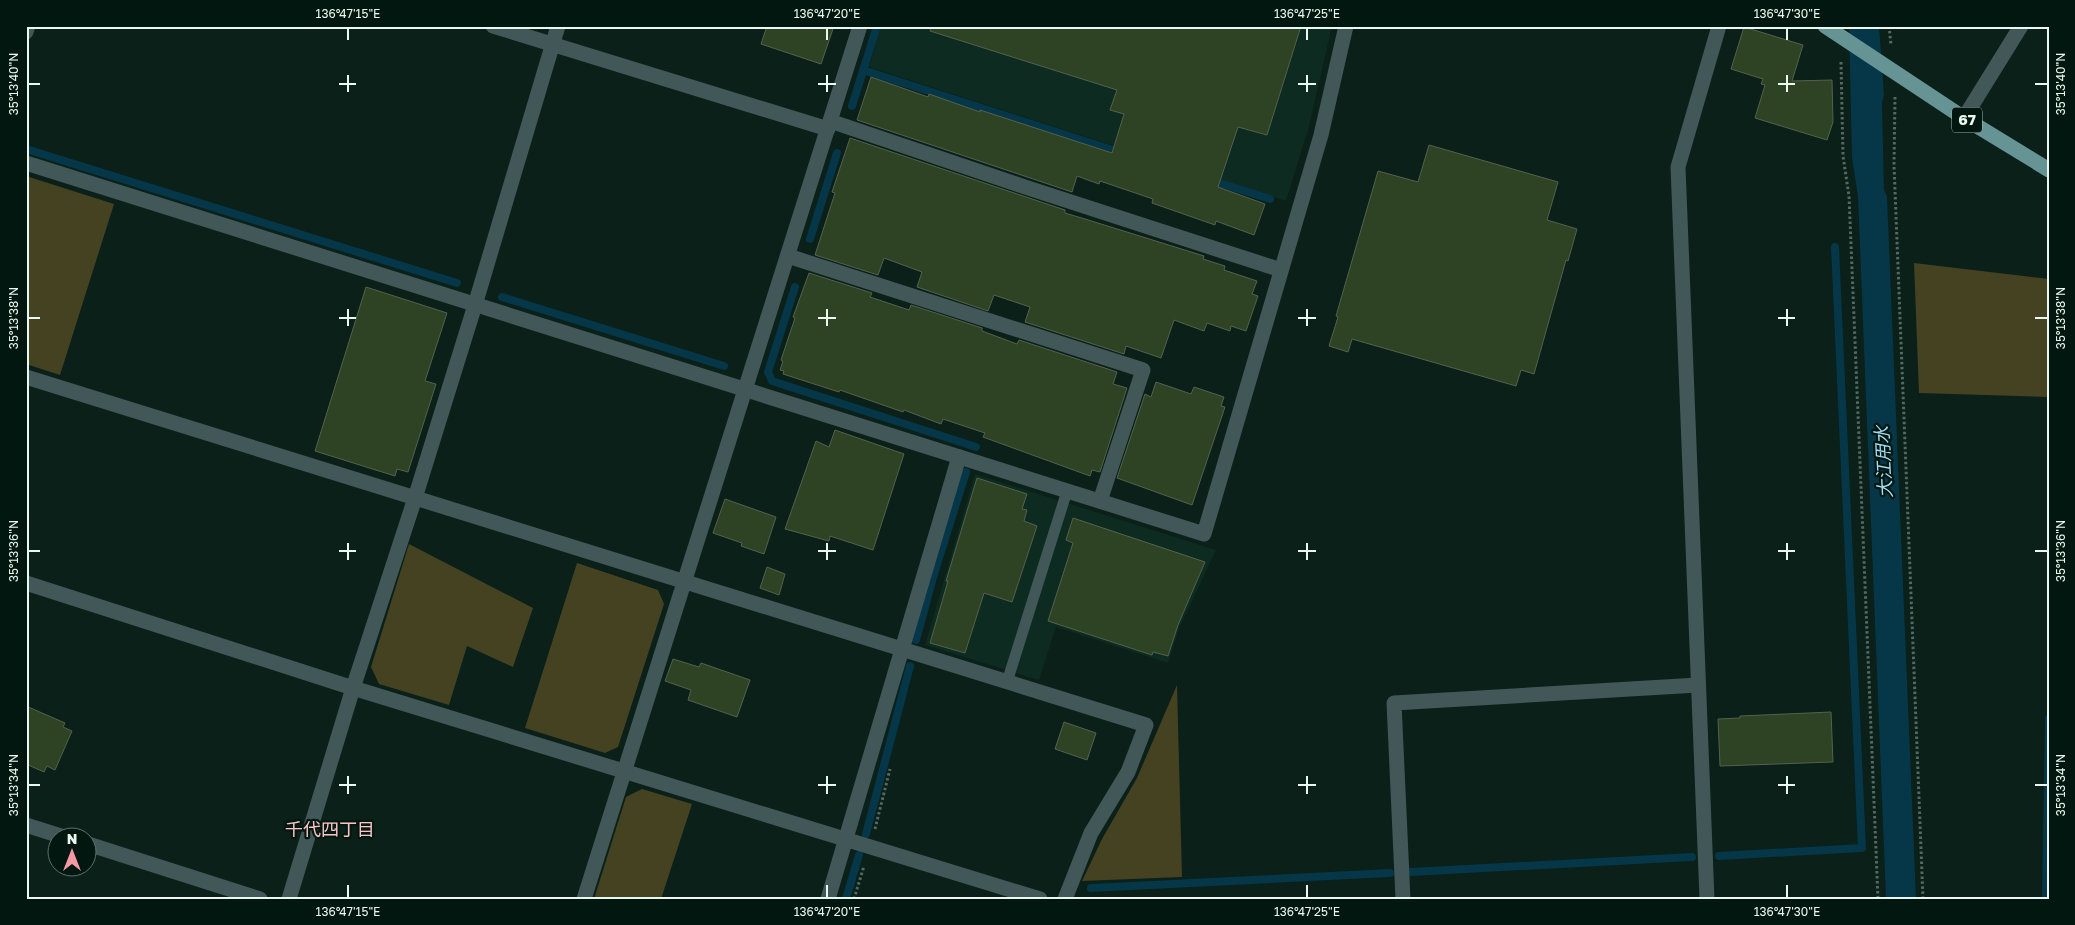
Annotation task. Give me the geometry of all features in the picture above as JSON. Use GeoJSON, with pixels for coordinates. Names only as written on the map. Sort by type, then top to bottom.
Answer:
{"type":"FeatureCollection","features":[{"type":"Feature","properties":{"kind":"main road","name":"67"},"geometry":{"type":"LineString","coordinates":[[1825,26],[1964,118],[2049,170]]}},
{"type":"Feature","properties":{"kind":"street"},"geometry":{"type":"LineString","coordinates":[[26,32],[28,26]]}},
{"type":"Feature","properties":{"kind":"street"},"geometry":{"type":"LineString","coordinates":[[493,26],[553,46],[829,125],[1281,270]]}},
{"type":"Feature","properties":{"kind":"street"},"geometry":{"type":"LineString","coordinates":[[289,899],[353,688],[415,498],[475,304],[558,26]]}},
{"type":"Feature","properties":{"kind":"street"},"geometry":{"type":"LineString","coordinates":[[584,899],[860,26]]}},
{"type":"Feature","properties":{"kind":"street"},"geometry":{"type":"LineString","coordinates":[[26,163],[1204,534],[1321,135],[1346,26]]}},
{"type":"Feature","properties":{"kind":"street"},"geometry":{"type":"LineString","coordinates":[[1707,899],[1678,167],[1719,26]]}},
{"type":"Feature","properties":{"kind":"street"},"geometry":{"type":"LineString","coordinates":[[1964,118],[2021,26]]}},
{"type":"Feature","properties":{"kind":"street"},"geometry":{"type":"LineString","coordinates":[[788,256],[1143,370],[1100,501]]}},
{"type":"Feature","properties":{"kind":"street"},"geometry":{"type":"LineString","coordinates":[[26,377],[1146,726],[1128,772],[1092,833],[1065,899]]}},
{"type":"Feature","properties":{"kind":"street"},"geometry":{"type":"LineString","coordinates":[[828,899],[844,839],[959,457]]}},
{"type":"Feature","properties":{"kind":"street"},"geometry":{"type":"LineString","coordinates":[[26,583],[353,688],[1040,899]]}},
{"type":"Feature","properties":{"kind":"street"},"geometry":{"type":"LineString","coordinates":[[1403,899],[1394,703],[1698,685]]}},
{"type":"Feature","properties":{"kind":"street"},"geometry":{"type":"LineString","coordinates":[[26,824],[48,832]]}},
{"type":"Feature","properties":{"kind":"street"},"geometry":{"type":"LineString","coordinates":[[98,847],[260,899]]}},
{"type":"Feature","properties":{"kind":"lane"},"geometry":{"type":"LineString","coordinates":[[1007,682],[1067,491]]}},
{"type":"Feature","properties":{"kind":"path"},"geometry":{"type":"LineString","coordinates":[[1889,26],[1923,899]]}},
{"type":"Feature","properties":{"kind":"path"},"geometry":{"type":"LineString","coordinates":[[1843,38],[1843,156],[1848,196],[1878,899]]}},
{"type":"Feature","properties":{"kind":"shaded area"},"geometry":{"type":"Polygon","coordinates":[[[881,26],[1332,26],[1308,130],[1286,201],[869,67],[881,26]]]}},
{"type":"Feature","properties":{"kind":"shaded area"},"geometry":{"type":"Polygon","coordinates":[[[26,176],[114,204],[60,375],[26,364],[26,176]]]}},
{"type":"Feature","properties":{"kind":"shaded area"},"geometry":{"type":"Polygon","coordinates":[[[1914,263],[2049,279],[2049,397],[1919,393],[1914,263]]]}},
{"type":"Feature","properties":{"kind":"shaded area"},"geometry":{"type":"Polygon","coordinates":[[[975,474],[1216,550],[1179,629],[1168,663],[1056,627],[1039,680],[925,645],[975,474]]]}},
{"type":"Feature","properties":{"kind":"shaded area"},"geometry":{"type":"Polygon","coordinates":[[[409,544],[533,608],[513,667],[467,646],[449,705],[379,684],[371,667],[409,544]]]}},
{"type":"Feature","properties":{"kind":"shaded area"},"geometry":{"type":"Polygon","coordinates":[[[577,563],[658,590],[664,604],[618,747],[605,753],[525,728],[577,563]]]}},
{"type":"Feature","properties":{"kind":"shaded area"},"geometry":{"type":"Polygon","coordinates":[[[1177,685],[1182,877],[1082,881],[1102,839],[1137,778],[1177,685]]]}},
{"type":"Feature","properties":{"kind":"shaded area"},"geometry":{"type":"Polygon","coordinates":[[[642,789],[692,804],[661,899],[594,899],[626,797],[642,789]]]}},
{"type":"Feature","properties":{"kind":"water","name":"大江用水"},"geometry":{"type":"Polygon","coordinates":[[[1849,26],[1879,26],[1884,95],[1882,103],[1884,190],[1887,197],[1916,899],[1886,899],[1858,197],[1852,158],[1849,26]]]}},
{"type":"Feature","properties":{"kind":"building"},"geometry":{"type":"Polygon","coordinates":[[[767,26],[834,26],[821,64],[761,44],[767,26]]]}},
{"type":"Feature","properties":{"kind":"building"},"geometry":{"type":"Polygon","coordinates":[[[931,26],[1301,26],[1267,135],[1238,127],[1218,187],[1265,204],[1254,235],[1216,221],[1215,225],[1152,203],[1153,199],[1100,181],[1099,184],[1077,176],[1072,192],[857,120],[871,77],[928,97],[929,94],[1112,153],[1124,114],[1110,110],[1117,90],[930,31],[931,26]]]}},
{"type":"Feature","properties":{"kind":"building"},"geometry":{"type":"Polygon","coordinates":[[[1744,27],[1803,45],[1792,81],[1832,80],[1833,122],[1827,140],[1755,118],[1765,85],[1761,84],[1763,79],[1731,69],[1744,27]]]}},
{"type":"Feature","properties":{"kind":"building"},"geometry":{"type":"Polygon","coordinates":[[[850,138],[1065,210],[1065,213],[1204,256],[1203,259],[1225,266],[1224,270],[1257,281],[1252,294],[1258,296],[1246,331],[1231,326],[1230,331],[1207,323],[1204,331],[1174,320],[1161,358],[1126,346],[1124,354],[1025,322],[1030,307],[994,295],[988,311],[917,287],[922,272],[884,258],[878,275],[815,255],[835,193],[832,192],[850,138]]]}},
{"type":"Feature","properties":{"kind":"building"},"geometry":{"type":"Polygon","coordinates":[[[1429,145],[1558,182],[1547,220],[1577,229],[1568,261],[1566,260],[1534,374],[1521,370],[1516,386],[1352,339],[1348,352],[1329,346],[1378,171],[1418,182],[1429,145]]]}},
{"type":"Feature","properties":{"kind":"building"},"geometry":{"type":"Polygon","coordinates":[[[809,273],[872,293],[870,297],[909,310],[911,305],[982,328],[982,331],[1017,344],[1019,340],[1117,372],[1113,384],[1127,388],[1100,472],[1092,470],[1090,476],[983,437],[985,433],[943,419],[941,424],[904,410],[903,412],[840,390],[839,392],[783,374],[784,371],[780,370],[783,361],[781,360],[795,318],[793,317],[809,273]]]}},
{"type":"Feature","properties":{"kind":"building"},"geometry":{"type":"Polygon","coordinates":[[[366,287],[447,313],[425,381],[436,384],[408,472],[397,469],[395,476],[315,451],[366,287]]]}},
{"type":"Feature","properties":{"kind":"building"},"geometry":{"type":"Polygon","coordinates":[[[1156,382],[1191,394],[1194,387],[1224,397],[1221,406],[1225,407],[1192,505],[1117,478],[1145,394],[1151,397],[1156,382]]]}},
{"type":"Feature","properties":{"kind":"building"},"geometry":{"type":"Polygon","coordinates":[[[835,430],[904,454],[873,550],[830,536],[829,541],[785,529],[816,441],[829,447],[835,430]]]}},
{"type":"Feature","properties":{"kind":"building"},"geometry":{"type":"Polygon","coordinates":[[[977,478],[1027,494],[1022,509],[1027,510],[1024,521],[1037,526],[1012,602],[984,593],[965,653],[930,643],[948,581],[946,581],[977,478]]]}},
{"type":"Feature","properties":{"kind":"building"},"geometry":{"type":"Polygon","coordinates":[[[725,499],[776,517],[764,554],[741,546],[742,543],[713,533],[725,499]]]}},
{"type":"Feature","properties":{"kind":"building"},"geometry":{"type":"Polygon","coordinates":[[[1073,518],[1205,562],[1178,625],[1168,656],[1153,652],[1152,655],[1048,621],[1073,543],[1066,540],[1073,518]]]}},
{"type":"Feature","properties":{"kind":"building"},"geometry":{"type":"Polygon","coordinates":[[[767,567],[785,574],[779,595],[760,588],[767,567]]]}},
{"type":"Feature","properties":{"kind":"building"},"geometry":{"type":"Polygon","coordinates":[[[673,659],[699,667],[701,663],[750,680],[737,717],[688,700],[691,690],[665,681],[673,659]]]}},
{"type":"Feature","properties":{"kind":"building"},"geometry":{"type":"Polygon","coordinates":[[[26,706],[65,723],[63,727],[72,731],[55,770],[47,766],[44,772],[26,764],[26,706]]]}},
{"type":"Feature","properties":{"kind":"building"},"geometry":{"type":"Polygon","coordinates":[[[1831,712],[1833,762],[1720,766],[1718,719],[1740,718],[1740,716],[1831,712]]]}},
{"type":"Feature","properties":{"kind":"building"},"geometry":{"type":"Polygon","coordinates":[[[1064,722],[1096,733],[1087,760],[1055,749],[1064,722]]]}},
{"type":"Feature","properties":{"kind":"waterway"},"geometry":{"type":"LineString","coordinates":[[852,106],[877,26]]}},
{"type":"Feature","properties":{"kind":"waterway"},"geometry":{"type":"LineString","coordinates":[[863,70],[1122,153]]}},
{"type":"Feature","properties":{"kind":"waterway"},"geometry":{"type":"LineString","coordinates":[[26,149],[457,283]]}},
{"type":"Feature","properties":{"kind":"waterway"},"geometry":{"type":"LineString","coordinates":[[810,239],[837,153]]}},
{"type":"Feature","properties":{"kind":"waterway"},"geometry":{"type":"LineString","coordinates":[[1210,180],[1270,199]]}},
{"type":"Feature","properties":{"kind":"waterway"},"geometry":{"type":"LineString","coordinates":[[1719,856],[1862,848],[1835,247]]}},
{"type":"Feature","properties":{"kind":"waterway"},"geometry":{"type":"LineString","coordinates":[[795,287],[768,372],[772,381],[976,447]]}},
{"type":"Feature","properties":{"kind":"waterway"},"geometry":{"type":"LineString","coordinates":[[502,297],[724,366]]}},
{"type":"Feature","properties":{"kind":"waterway"},"geometry":{"type":"LineString","coordinates":[[916,640],[934,574],[966,472]]}},
{"type":"Feature","properties":{"kind":"waterway"},"geometry":{"type":"LineString","coordinates":[[866,834],[910,666]]}},
{"type":"Feature","properties":{"kind":"waterway"},"geometry":{"type":"LineString","coordinates":[[2046,899],[2049,719]]}},
{"type":"Feature","properties":{"kind":"waterway"},"geometry":{"type":"LineString","coordinates":[[846,899],[859,855]]}},
{"type":"Feature","properties":{"kind":"waterway"},"geometry":{"type":"LineString","coordinates":[[1411,872],[1692,857]]}},
{"type":"Feature","properties":{"kind":"waterway"},"geometry":{"type":"LineString","coordinates":[[1091,888],[1390,873]]}},
{"type":"Feature","properties":{"kind":"district","name":"千代四丁目"},"geometry":{"type":"Point","coordinates":[330,830]}}]}
